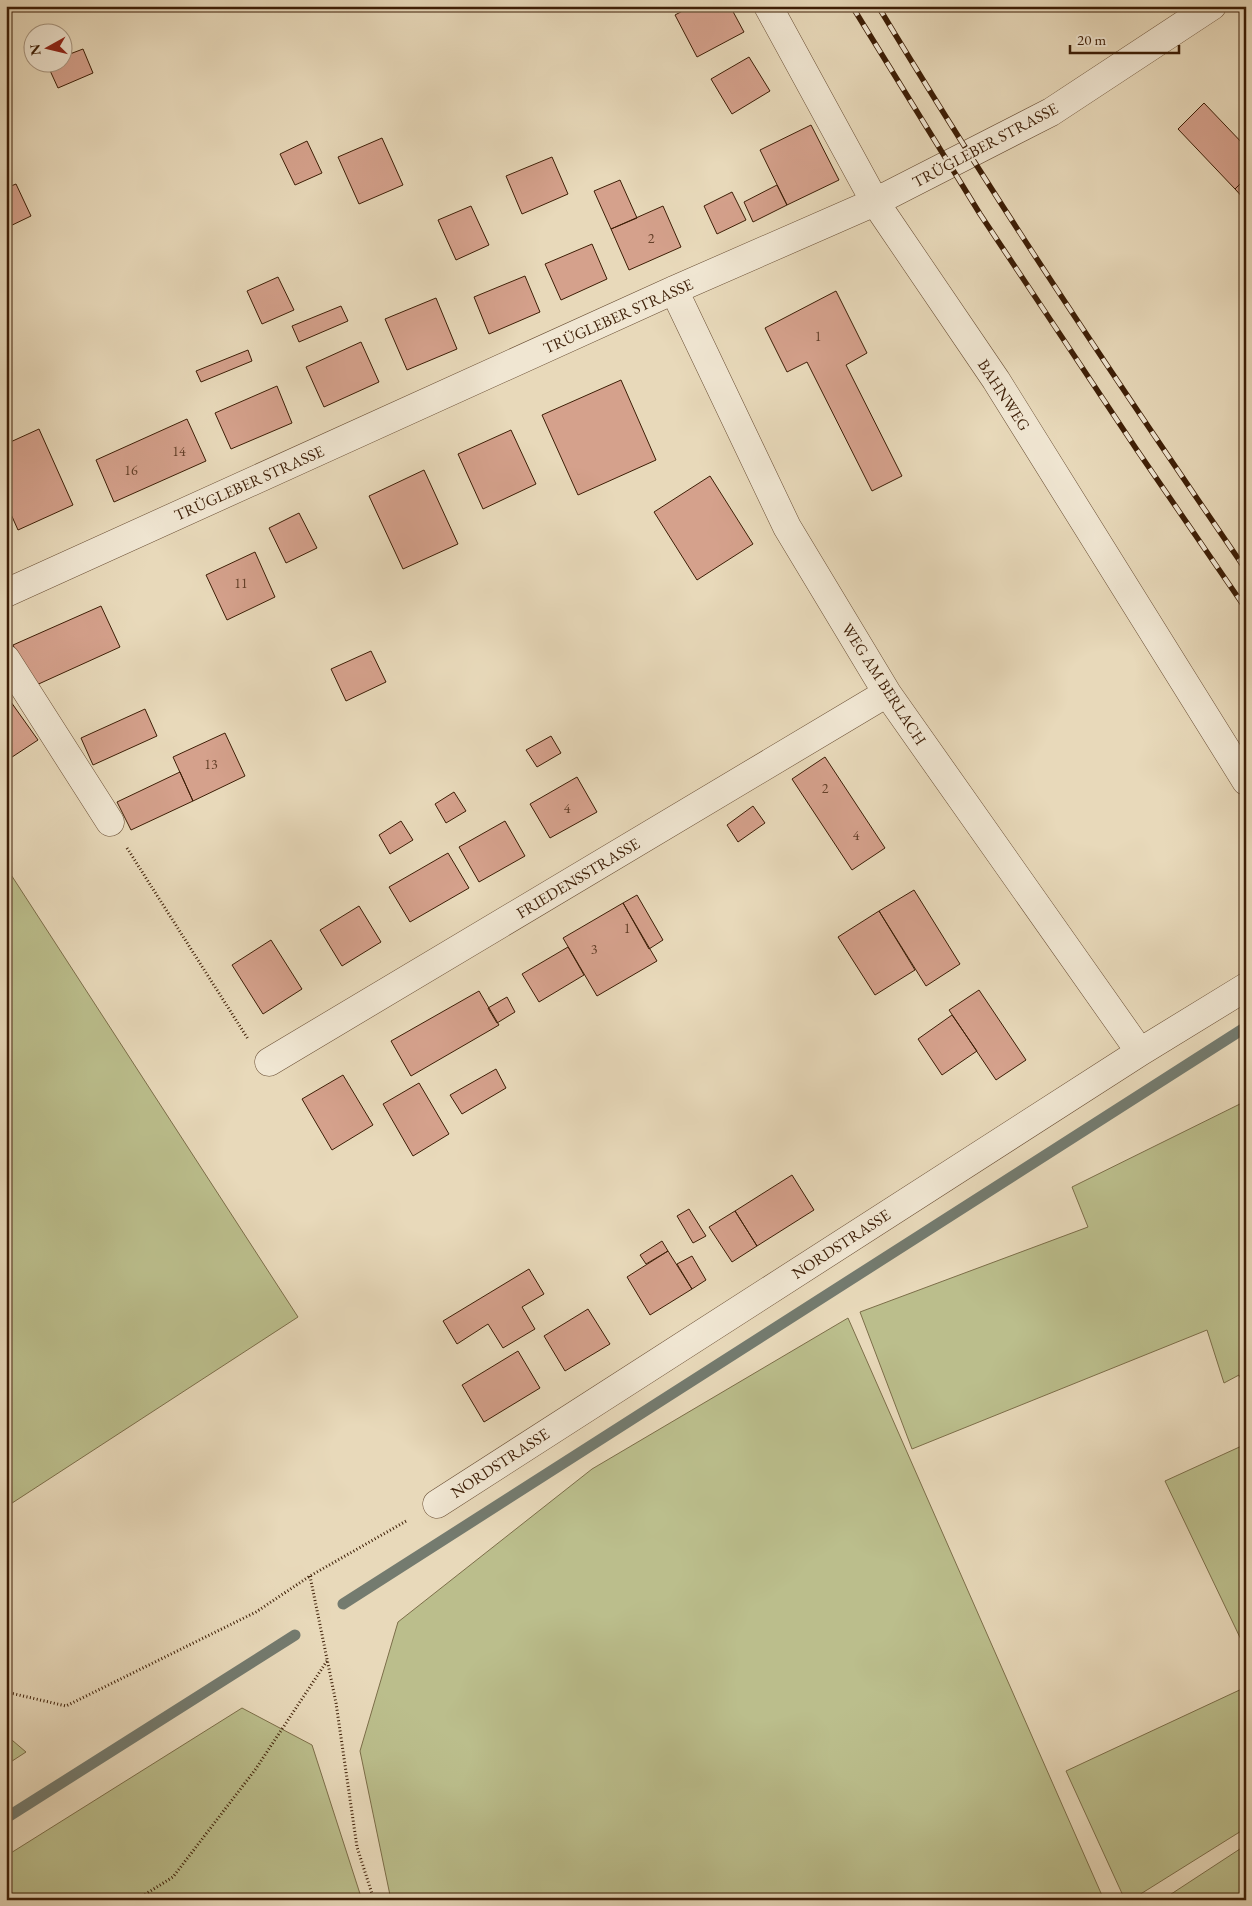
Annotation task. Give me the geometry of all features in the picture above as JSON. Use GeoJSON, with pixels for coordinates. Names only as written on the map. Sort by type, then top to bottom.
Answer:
{"type":"FeatureCollection","features":[{"type":"Feature","properties":{"kind":"street","name":"BAHNWEG"},"geometry":{"type":"LineString","coordinates":[[768,6],[875,202],[996,380],[1246,781]]}},
{"type":"Feature","properties":{"kind":"street","name":"TRÜGLEBER STRASSE"},"geometry":{"type":"LineString","coordinates":[[6,594],[674,290],[875,202],[1051,112],[1212,6]]}},
{"type":"Feature","properties":{"kind":"street","name":"WEG AM BERLACH"},"geometry":{"type":"LineString","coordinates":[[674,290],[787,527],[887,693],[1140,1052]]}},
{"type":"Feature","properties":{"kind":"street"},"geometry":{"type":"LineString","coordinates":[[6,660],[110,822]]}},
{"type":"Feature","properties":{"kind":"street","name":"FRIEDENSSTRASSE"},"geometry":{"type":"LineString","coordinates":[[269,1062],[887,693]]}},
{"type":"Feature","properties":{"kind":"street","name":"NORDSTRASSE"},"geometry":{"type":"LineString","coordinates":[[437,1504],[1140,1052],[1246,987]]}},
{"type":"Feature","properties":{"kind":"path"},"geometry":{"type":"LineString","coordinates":[[110,822],[256,1052],[269,1062]]}},
{"type":"Feature","properties":{"kind":"path"},"geometry":{"type":"LineString","coordinates":[[6,1692],[66,1706],[256,1612],[310,1576],[437,1504]]}},
{"type":"Feature","properties":{"kind":"path"},"geometry":{"type":"LineString","coordinates":[[310,1576],[336,1703],[357,1847],[374,1900]]}},
{"type":"Feature","properties":{"kind":"path"},"geometry":{"type":"LineString","coordinates":[[136,1900],[173,1877],[255,1770],[328,1660]]}},
{"type":"Feature","properties":{"kind":"green space"},"geometry":{"type":"Polygon","coordinates":[[[6,867],[298,1317],[6,1507],[6,867]]]}},
{"type":"Feature","properties":{"kind":"green space"},"geometry":{"type":"Polygon","coordinates":[[[1246,1101],[1246,1391],[1239,1375],[1224,1383],[1207,1330],[912,1449],[860,1312],[1088,1227],[1072,1187],[1246,1101]]]}},
{"type":"Feature","properties":{"kind":"green space"},"geometry":{"type":"Polygon","coordinates":[[[848,1318],[1104,1900],[391,1900],[360,1751],[398,1622],[592,1469],[848,1318]]]}},
{"type":"Feature","properties":{"kind":"green space"},"geometry":{"type":"Polygon","coordinates":[[[1246,1444],[1246,1650],[1165,1481],[1246,1444]]]}},
{"type":"Feature","properties":{"kind":"green space"},"geometry":{"type":"Polygon","coordinates":[[[1246,1687],[1246,1828],[1131,1900],[1125,1900],[1066,1771],[1246,1687]]]}},
{"type":"Feature","properties":{"kind":"green space"},"geometry":{"type":"Polygon","coordinates":[[[242,1708],[312,1745],[362,1900],[6,1900],[6,1856],[242,1708]]]}},
{"type":"Feature","properties":{"kind":"green space"},"geometry":{"type":"Polygon","coordinates":[[[6,1735],[26,1752],[6,1765],[6,1735]]]}},
{"type":"Feature","properties":{"kind":"green space"},"geometry":{"type":"Polygon","coordinates":[[[1246,1845],[1246,1900],[1162,1900],[1246,1845]]]}},
{"type":"Feature","properties":{"kind":"building"},"geometry":{"type":"Polygon","coordinates":[[[692,6],[730,6],[744,32],[697,57],[675,15],[692,6]]]}},
{"type":"Feature","properties":{"kind":"building"},"geometry":{"type":"Polygon","coordinates":[[[83,49],[93,73],[58,88],[51,72],[72,72],[72,53],[83,49]]]}},
{"type":"Feature","properties":{"kind":"building"},"geometry":{"type":"Polygon","coordinates":[[[749,57],[770,91],[732,114],[711,79],[749,57]]]}},
{"type":"Feature","properties":{"kind":"building"},"geometry":{"type":"Polygon","coordinates":[[[1204,103],[1246,147],[1246,178],[1235,189],[1178,129],[1204,103]]]}},
{"type":"Feature","properties":{"kind":"building"},"geometry":{"type":"Polygon","coordinates":[[[811,125],[839,180],[787,205],[760,150],[811,125]]]}},
{"type":"Feature","properties":{"kind":"building"},"geometry":{"type":"Polygon","coordinates":[[[1246,136],[1246,147],[1240,142],[1246,136]]]}},
{"type":"Feature","properties":{"kind":"building"},"geometry":{"type":"Polygon","coordinates":[[[382,138],[403,185],[359,204],[338,157],[382,138]]]}},
{"type":"Feature","properties":{"kind":"building"},"geometry":{"type":"Polygon","coordinates":[[[307,141],[322,173],[295,185],[280,154],[307,141]]]}},
{"type":"Feature","properties":{"kind":"building"},"geometry":{"type":"Polygon","coordinates":[[[552,157],[568,194],[522,214],[506,176],[552,157]]]}},
{"type":"Feature","properties":{"kind":"building"},"geometry":{"type":"Polygon","coordinates":[[[1246,178],[1246,201],[1235,189],[1246,178]]]}},
{"type":"Feature","properties":{"kind":"building"},"geometry":{"type":"Polygon","coordinates":[[[620,180],[637,218],[611,229],[594,191],[620,180]]]}},
{"type":"Feature","properties":{"kind":"building"},"geometry":{"type":"Polygon","coordinates":[[[16,184],[31,216],[6,228],[6,188],[16,184]]]}},
{"type":"Feature","properties":{"kind":"building"},"geometry":{"type":"Polygon","coordinates":[[[777,185],[787,205],[753,222],[744,202],[777,185]]]}},
{"type":"Feature","properties":{"kind":"building"},"geometry":{"type":"Polygon","coordinates":[[[732,192],[746,220],[717,234],[704,206],[732,192]]]}},
{"type":"Feature","properties":{"kind":"building"},"geometry":{"type":"Polygon","coordinates":[[[471,206],[489,245],[456,260],[438,220],[471,206]]]}},
{"type":"Feature","properties":{"kind":"building"},"geometry":{"type":"Polygon","coordinates":[[[663,206],[681,247],[629,270],[611,229],[663,206]]]}},
{"type":"Feature","properties":{"kind":"building"},"geometry":{"type":"Polygon","coordinates":[[[592,244],[607,279],[561,300],[545,264],[592,244]]]}},
{"type":"Feature","properties":{"kind":"building"},"geometry":{"type":"Polygon","coordinates":[[[525,276],[540,312],[489,334],[474,297],[525,276]]]}},
{"type":"Feature","properties":{"kind":"building"},"geometry":{"type":"Polygon","coordinates":[[[278,277],[294,310],[262,324],[247,291],[278,277]]]}},
{"type":"Feature","properties":{"kind":"building"},"geometry":{"type":"Polygon","coordinates":[[[836,291],[867,353],[846,365],[902,476],[872,491],[807,362],[787,372],[765,328],[836,291]]]}},
{"type":"Feature","properties":{"kind":"building"},"geometry":{"type":"Polygon","coordinates":[[[436,298],[457,349],[407,370],[385,319],[436,298]]]}},
{"type":"Feature","properties":{"kind":"building"},"geometry":{"type":"Polygon","coordinates":[[[341,306],[348,321],[299,342],[292,326],[341,306]]]}},
{"type":"Feature","properties":{"kind":"building"},"geometry":{"type":"Polygon","coordinates":[[[361,342],[379,382],[324,407],[306,367],[361,342]]]}},
{"type":"Feature","properties":{"kind":"building"},"geometry":{"type":"Polygon","coordinates":[[[248,350],[252,361],[201,382],[196,371],[248,350]]]}},
{"type":"Feature","properties":{"kind":"building"},"geometry":{"type":"Polygon","coordinates":[[[621,380],[656,460],[578,495],[542,415],[621,380]]]}},
{"type":"Feature","properties":{"kind":"building"},"geometry":{"type":"Polygon","coordinates":[[[277,386],[292,423],[231,449],[215,413],[277,386]]]}},
{"type":"Feature","properties":{"kind":"building"},"geometry":{"type":"Polygon","coordinates":[[[187,419],[206,461],[114,502],[96,460],[187,419]]]}},
{"type":"Feature","properties":{"kind":"building"},"geometry":{"type":"Polygon","coordinates":[[[39,429],[73,505],[18,530],[6,503],[6,444],[39,429]]]}},
{"type":"Feature","properties":{"kind":"building"},"geometry":{"type":"Polygon","coordinates":[[[511,430],[536,484],[483,509],[458,454],[511,430]]]}},
{"type":"Feature","properties":{"kind":"building"},"geometry":{"type":"Polygon","coordinates":[[[424,470],[458,544],[403,569],[369,496],[424,470]]]}},
{"type":"Feature","properties":{"kind":"building"},"geometry":{"type":"Polygon","coordinates":[[[710,476],[753,544],[697,580],[654,512],[710,476]]]}},
{"type":"Feature","properties":{"kind":"building"},"geometry":{"type":"Polygon","coordinates":[[[299,513],[317,548],[286,563],[269,528],[299,513]]]}},
{"type":"Feature","properties":{"kind":"building"},"geometry":{"type":"Polygon","coordinates":[[[255,552],[275,597],[227,620],[206,575],[255,552]]]}},
{"type":"Feature","properties":{"kind":"building"},"geometry":{"type":"Polygon","coordinates":[[[101,606],[120,647],[32,687],[13,645],[101,606]]]}},
{"type":"Feature","properties":{"kind":"building"},"geometry":{"type":"Polygon","coordinates":[[[371,651],[386,682],[346,701],[331,669],[371,651]]]}},
{"type":"Feature","properties":{"kind":"building"},"geometry":{"type":"Polygon","coordinates":[[[6,695],[38,740],[6,761],[6,695]]]}},
{"type":"Feature","properties":{"kind":"building"},"geometry":{"type":"Polygon","coordinates":[[[145,709],[157,736],[93,765],[81,738],[145,709]]]}},
{"type":"Feature","properties":{"kind":"building"},"geometry":{"type":"Polygon","coordinates":[[[225,733],[245,776],[193,801],[173,757],[225,733]]]}},
{"type":"Feature","properties":{"kind":"building"},"geometry":{"type":"Polygon","coordinates":[[[551,736],[561,753],[537,767],[526,750],[551,736]]]}},
{"type":"Feature","properties":{"kind":"building"},"geometry":{"type":"Polygon","coordinates":[[[825,757],[885,848],[852,870],[792,779],[825,757]]]}},
{"type":"Feature","properties":{"kind":"building"},"geometry":{"type":"Polygon","coordinates":[[[180,772],[193,801],[131,830],[117,802],[180,772]]]}},
{"type":"Feature","properties":{"kind":"building"},"geometry":{"type":"Polygon","coordinates":[[[577,777],[597,812],[550,838],[530,804],[577,777]]]}},
{"type":"Feature","properties":{"kind":"building"},"geometry":{"type":"Polygon","coordinates":[[[454,792],[466,811],[446,823],[435,804],[454,792]]]}},
{"type":"Feature","properties":{"kind":"building"},"geometry":{"type":"Polygon","coordinates":[[[753,806],[765,823],[738,842],[727,825],[753,806]]]}},
{"type":"Feature","properties":{"kind":"building"},"geometry":{"type":"Polygon","coordinates":[[[401,821],[413,840],[390,854],[379,835],[401,821]]]}},
{"type":"Feature","properties":{"kind":"building"},"geometry":{"type":"Polygon","coordinates":[[[505,821],[525,856],[479,882],[459,847],[505,821]]]}},
{"type":"Feature","properties":{"kind":"building"},"geometry":{"type":"Polygon","coordinates":[[[448,853],[469,888],[410,922],[389,887],[448,853]]]}},
{"type":"Feature","properties":{"kind":"building"},"geometry":{"type":"Polygon","coordinates":[[[914,890],[960,964],[926,986],[879,911],[914,890]]]}},
{"type":"Feature","properties":{"kind":"building"},"geometry":{"type":"Polygon","coordinates":[[[637,895],[663,940],[649,949],[623,903],[637,895]]]}},
{"type":"Feature","properties":{"kind":"building"},"geometry":{"type":"Polygon","coordinates":[[[623,903],[657,961],[597,996],[563,938],[623,903]]]}},
{"type":"Feature","properties":{"kind":"building"},"geometry":{"type":"Polygon","coordinates":[[[359,906],[381,942],[342,966],[320,930],[359,906]]]}},
{"type":"Feature","properties":{"kind":"building"},"geometry":{"type":"Polygon","coordinates":[[[879,911],[915,970],[875,995],[838,937],[879,911]]]}},
{"type":"Feature","properties":{"kind":"building"},"geometry":{"type":"Polygon","coordinates":[[[271,940],[302,989],[263,1014],[232,965],[271,940]]]}},
{"type":"Feature","properties":{"kind":"building"},"geometry":{"type":"Polygon","coordinates":[[[568,947],[584,975],[539,1002],[522,974],[568,947]]]}},
{"type":"Feature","properties":{"kind":"building"},"geometry":{"type":"Polygon","coordinates":[[[979,990],[1026,1060],[996,1080],[949,1010],[979,990]]]}},
{"type":"Feature","properties":{"kind":"building"},"geometry":{"type":"Polygon","coordinates":[[[479,991],[499,1025],[411,1076],[391,1041],[479,991]]]}},
{"type":"Feature","properties":{"kind":"building"},"geometry":{"type":"Polygon","coordinates":[[[507,997],[515,1012],[497,1023],[488,1008],[507,997]]]}},
{"type":"Feature","properties":{"kind":"building"},"geometry":{"type":"Polygon","coordinates":[[[952,1015],[977,1051],[942,1075],[918,1039],[952,1015]]]}},
{"type":"Feature","properties":{"kind":"building"},"geometry":{"type":"Polygon","coordinates":[[[496,1069],[506,1088],[462,1114],[450,1095],[496,1069]]]}},
{"type":"Feature","properties":{"kind":"building"},"geometry":{"type":"Polygon","coordinates":[[[343,1075],[373,1125],[332,1150],[302,1099],[343,1075]]]}},
{"type":"Feature","properties":{"kind":"building"},"geometry":{"type":"Polygon","coordinates":[[[419,1083],[449,1134],[413,1156],[383,1104],[419,1083]]]}},
{"type":"Feature","properties":{"kind":"building"},"geometry":{"type":"Polygon","coordinates":[[[792,1175],[814,1210],[757,1246],[735,1211],[792,1175]]]}},
{"type":"Feature","properties":{"kind":"building"},"geometry":{"type":"Polygon","coordinates":[[[689,1209],[706,1236],[693,1243],[677,1216],[689,1209]]]}},
{"type":"Feature","properties":{"kind":"building"},"geometry":{"type":"Polygon","coordinates":[[[735,1211],[757,1246],[732,1262],[709,1227],[735,1211]]]}},
{"type":"Feature","properties":{"kind":"building"},"geometry":{"type":"Polygon","coordinates":[[[662,1241],[668,1251],[646,1264],[640,1255],[662,1241]]]}},
{"type":"Feature","properties":{"kind":"building"},"geometry":{"type":"Polygon","coordinates":[[[668,1251],[692,1289],[650,1315],[627,1277],[668,1251]]]}},
{"type":"Feature","properties":{"kind":"building"},"geometry":{"type":"Polygon","coordinates":[[[692,1256],[706,1280],[692,1289],[677,1264],[692,1256]]]}},
{"type":"Feature","properties":{"kind":"building"},"geometry":{"type":"Polygon","coordinates":[[[529,1269],[544,1294],[522,1307],[535,1329],[503,1348],[488,1324],[457,1344],[443,1321],[529,1269]]]}},
{"type":"Feature","properties":{"kind":"building"},"geometry":{"type":"Polygon","coordinates":[[[588,1309],[610,1344],[565,1371],[544,1336],[588,1309]]]}},
{"type":"Feature","properties":{"kind":"building"},"geometry":{"type":"Polygon","coordinates":[[[518,1351],[540,1388],[484,1422],[462,1385],[518,1351]]]}},
{"type":"Feature","properties":{"kind":"waterway"},"geometry":{"type":"LineString","coordinates":[[343,1604],[1246,1027]]}},
{"type":"Feature","properties":{"kind":"waterway"},"geometry":{"type":"LineString","coordinates":[[6,1818],[295,1635]]}},
{"type":"Feature","properties":{"kind":"railway"},"geometry":{"type":"LineString","coordinates":[[852,6],[980,214],[1137,450],[1246,609]]}},
{"type":"Feature","properties":{"kind":"railway"},"geometry":{"type":"LineString","coordinates":[[878,6],[967,150],[1058,291],[1246,570]]}}]}
